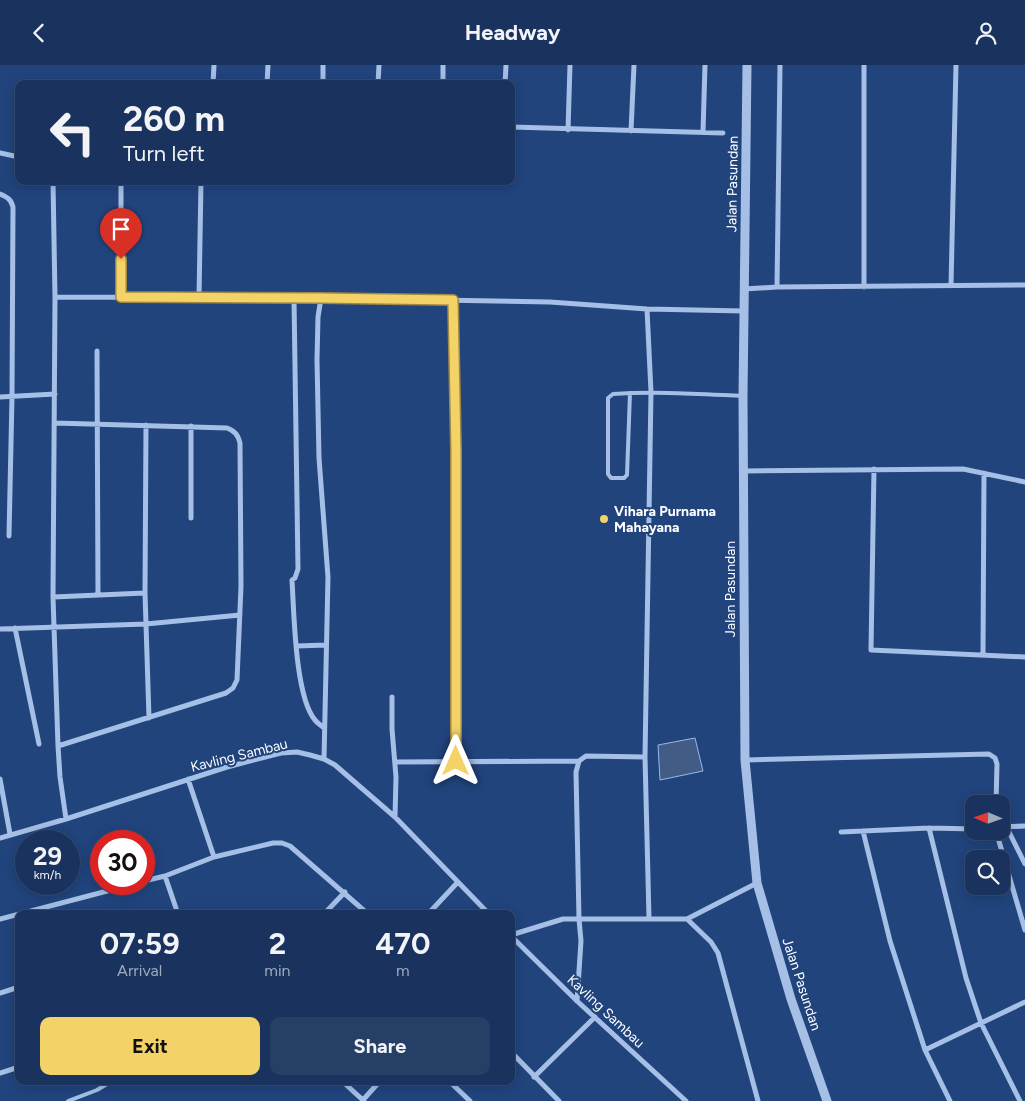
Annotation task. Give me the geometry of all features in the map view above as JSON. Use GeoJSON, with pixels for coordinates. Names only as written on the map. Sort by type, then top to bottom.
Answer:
{"type":"FeatureCollection","features":[{"type":"Feature","properties":{"kind":"street"},"geometry":{"type":"LineString","coordinates":[[213,80],[214,65]]}},
{"type":"Feature","properties":{"kind":"street"},"geometry":{"type":"LineString","coordinates":[[267,80],[268,65]]}},
{"type":"Feature","properties":{"kind":"street"},"geometry":{"type":"LineString","coordinates":[[323,65],[323,80]]}},
{"type":"Feature","properties":{"kind":"street"},"geometry":{"type":"LineString","coordinates":[[378,65],[378,80]]}},
{"type":"Feature","properties":{"kind":"street"},"geometry":{"type":"LineString","coordinates":[[443,65],[443,80]]}},
{"type":"Feature","properties":{"kind":"street"},"geometry":{"type":"LineString","coordinates":[[505,80],[506,65]]}},
{"type":"Feature","properties":{"kind":"street"},"geometry":{"type":"LineString","coordinates":[[568,130],[570,65]]}},
{"type":"Feature","properties":{"kind":"street"},"geometry":{"type":"LineString","coordinates":[[631,131],[634,65]]}},
{"type":"Feature","properties":{"kind":"street"},"geometry":{"type":"LineString","coordinates":[[704,132],[705,65]]}},
{"type":"Feature","properties":{"kind":"street","name":"Jalan Pasundan"},"geometry":{"type":"LineString","coordinates":[[747,65],[743,311],[745,761],[757,883],[790,999],[827,1101]]}},
{"type":"Feature","properties":{"kind":"street"},"geometry":{"type":"LineString","coordinates":[[777,287],[780,65]]}},
{"type":"Feature","properties":{"kind":"street"},"geometry":{"type":"LineString","coordinates":[[864,65],[864,287]]}},
{"type":"Feature","properties":{"kind":"street"},"geometry":{"type":"LineString","coordinates":[[951,286],[956,65]]}},
{"type":"Feature","properties":{"kind":"street"},"geometry":{"type":"LineString","coordinates":[[515,127],[723,133]]}},
{"type":"Feature","properties":{"kind":"street"},"geometry":{"type":"LineString","coordinates":[[0,153],[15,156]]}},
{"type":"Feature","properties":{"kind":"street"},"geometry":{"type":"LineString","coordinates":[[53,185],[55,297],[54,626],[58,746],[66,819]]}},
{"type":"Feature","properties":{"kind":"street"},"geometry":{"type":"LineString","coordinates":[[120,185],[121,297]]}},
{"type":"Feature","properties":{"kind":"street"},"geometry":{"type":"LineString","coordinates":[[199,298],[201,185]]}},
{"type":"Feature","properties":{"kind":"street"},"geometry":{"type":"LineString","coordinates":[[0,194],[12,201],[13,207],[9,536]]}},
{"type":"Feature","properties":{"kind":"street"},"geometry":{"type":"LineString","coordinates":[[744,289],[777,287],[1025,285]]}},
{"type":"Feature","properties":{"kind":"street"},"geometry":{"type":"LineString","coordinates":[[55,297],[453,300],[550,302],[647,309],[743,311]]}},
{"type":"Feature","properties":{"kind":"street"},"geometry":{"type":"LineString","coordinates":[[321,298],[318,317],[317,360],[319,458],[328,577],[324,759]]}},
{"type":"Feature","properties":{"kind":"street"},"geometry":{"type":"LineString","coordinates":[[294,299],[298,569],[292,581],[296,646],[307,704],[314,720],[324,728]]}},
{"type":"Feature","properties":{"kind":"street"},"geometry":{"type":"LineString","coordinates":[[453,300],[456,452],[456,761]]}},
{"type":"Feature","properties":{"kind":"street"},"geometry":{"type":"LineString","coordinates":[[647,309],[651,392],[645,757],[649,918]]}},
{"type":"Feature","properties":{"kind":"street"},"geometry":{"type":"LineString","coordinates":[[97,351],[98,595]]}},
{"type":"Feature","properties":{"kind":"street"},"geometry":{"type":"LineString","coordinates":[[0,397],[55,394]]}},
{"type":"Feature","properties":{"kind":"street"},"geometry":{"type":"LineString","coordinates":[[55,423],[191,426],[227,428],[232,430],[239,438],[242,586],[237,680],[233,688],[226,693],[58,746]]}},
{"type":"Feature","properties":{"kind":"street"},"geometry":{"type":"LineString","coordinates":[[146,425],[145,593],[149,718]]}},
{"type":"Feature","properties":{"kind":"street"},"geometry":{"type":"LineString","coordinates":[[191,426],[191,518]]}},
{"type":"Feature","properties":{"kind":"street"},"geometry":{"type":"LineString","coordinates":[[874,469],[871,650],[1025,657]]}},
{"type":"Feature","properties":{"kind":"street"},"geometry":{"type":"LineString","coordinates":[[743,471],[963,469],[1025,482]]}},
{"type":"Feature","properties":{"kind":"street"},"geometry":{"type":"LineString","coordinates":[[983,655],[984,473]]}},
{"type":"Feature","properties":{"kind":"street"},"geometry":{"type":"LineString","coordinates":[[54,597],[145,593]]}},
{"type":"Feature","properties":{"kind":"street"},"geometry":{"type":"LineString","coordinates":[[0,629],[146,623],[240,615]]}},
{"type":"Feature","properties":{"kind":"street"},"geometry":{"type":"LineString","coordinates":[[15,629],[39,744]]}},
{"type":"Feature","properties":{"kind":"street"},"geometry":{"type":"LineString","coordinates":[[296,646],[326,645]]}},
{"type":"Feature","properties":{"kind":"street"},"geometry":{"type":"LineString","coordinates":[[392,697],[395,817]]}},
{"type":"Feature","properties":{"kind":"street","name":"Kavling Sambau"},"geometry":{"type":"LineString","coordinates":[[0,837],[66,819],[188,779],[281,753],[298,752],[324,759],[335,765],[395,817],[485,910]]}},
{"type":"Feature","properties":{"kind":"street"},"geometry":{"type":"LineString","coordinates":[[745,761],[989,754],[995,758],[997,764],[996,795]]}},
{"type":"Feature","properties":{"kind":"street"},"geometry":{"type":"LineString","coordinates":[[395,762],[579,761],[586,756],[645,757]]}},
{"type":"Feature","properties":{"kind":"street"},"geometry":{"type":"LineString","coordinates":[[577,1001],[581,941],[576,772],[579,761]]}},
{"type":"Feature","properties":{"kind":"street"},"geometry":{"type":"LineString","coordinates":[[0,779],[10,834]]}},
{"type":"Feature","properties":{"kind":"street"},"geometry":{"type":"LineString","coordinates":[[188,779],[214,857]]}},
{"type":"Feature","properties":{"kind":"street"},"geometry":{"type":"LineString","coordinates":[[1010,826],[1025,826]]}},
{"type":"Feature","properties":{"kind":"street"},"geometry":{"type":"LineString","coordinates":[[841,832],[929,828],[965,829]]}},
{"type":"Feature","properties":{"kind":"street"},"geometry":{"type":"LineString","coordinates":[[929,828],[966,978],[981,1023],[1020,1101]]}},
{"type":"Feature","properties":{"kind":"street"},"geometry":{"type":"LineString","coordinates":[[863,831],[890,941],[925,1050],[950,1101]]}},
{"type":"Feature","properties":{"kind":"street"},"geometry":{"type":"LineString","coordinates":[[1010,837],[1025,864]]}},
{"type":"Feature","properties":{"kind":"street"},"geometry":{"type":"LineString","coordinates":[[999,840],[1025,931]]}},
{"type":"Feature","properties":{"kind":"street"},"geometry":{"type":"LineString","coordinates":[[155,878],[214,857],[273,843],[286,844],[364,910]]}},
{"type":"Feature","properties":{"kind":"street"},"geometry":{"type":"LineString","coordinates":[[165,876],[177,910]]}},
{"type":"Feature","properties":{"kind":"street"},"geometry":{"type":"LineString","coordinates":[[432,910],[457,883]]}},
{"type":"Feature","properties":{"kind":"street"},"geometry":{"type":"LineString","coordinates":[[515,935],[563,919],[687,919],[757,883]]}},
{"type":"Feature","properties":{"kind":"street"},"geometry":{"type":"LineString","coordinates":[[328,910],[344,892]]}},
{"type":"Feature","properties":{"kind":"street"},"geometry":{"type":"LineString","coordinates":[[29,910],[90,895]]}},
{"type":"Feature","properties":{"kind":"street"},"geometry":{"type":"LineString","coordinates":[[0,919],[15,914]]}},
{"type":"Feature","properties":{"kind":"street"},"geometry":{"type":"LineString","coordinates":[[687,919],[718,953],[758,1101]]}},
{"type":"Feature","properties":{"kind":"street","name":"Kavling Sambau"},"geometry":{"type":"LineString","coordinates":[[515,940],[577,1001],[686,1101]]}},
{"type":"Feature","properties":{"kind":"street"},"geometry":{"type":"LineString","coordinates":[[0,993],[15,988]]}},
{"type":"Feature","properties":{"kind":"street"},"geometry":{"type":"LineString","coordinates":[[925,1050],[1025,1002]]}},
{"type":"Feature","properties":{"kind":"street"},"geometry":{"type":"LineString","coordinates":[[534,1077],[595,1017]]}},
{"type":"Feature","properties":{"kind":"street"},"geometry":{"type":"LineString","coordinates":[[515,1056],[559,1101]]}},
{"type":"Feature","properties":{"kind":"street"},"geometry":{"type":"LineString","coordinates":[[0,1073],[15,1068]]}},
{"type":"Feature","properties":{"kind":"street"},"geometry":{"type":"LineString","coordinates":[[346,1085],[363,1100],[376,1085]]}},
{"type":"Feature","properties":{"kind":"street"},"geometry":{"type":"LineString","coordinates":[[453,1085],[470,1101]]}},
{"type":"Feature","properties":{"kind":"lane"},"geometry":{"type":"LineString","coordinates":[[630,393],[627,475],[625,478],[611,477],[608,474],[608,398],[613,394],[630,393],[651,392],[743,396]]}},
{"type":"Feature","properties":{"kind":"lane"},"geometry":{"type":"LineString","coordinates":[[68,1101],[104,1085]]}},
{"type":"Feature","properties":{"kind":"water"},"geometry":{"type":"Polygon","coordinates":[[[695,738],[703,771],[660,780],[658,745],[695,738]]]}},
{"type":"Feature","properties":{"kind":"place","name":"Vihara Purnama Mahayana"},"geometry":{"type":"Point","coordinates":[604,519]}},
{"type":"Feature","properties":{"kind":"route"},"geometry":{"type":"LineString","coordinates":[[121,259],[121,297],[453,300],[456,452],[456,761]]}}]}
